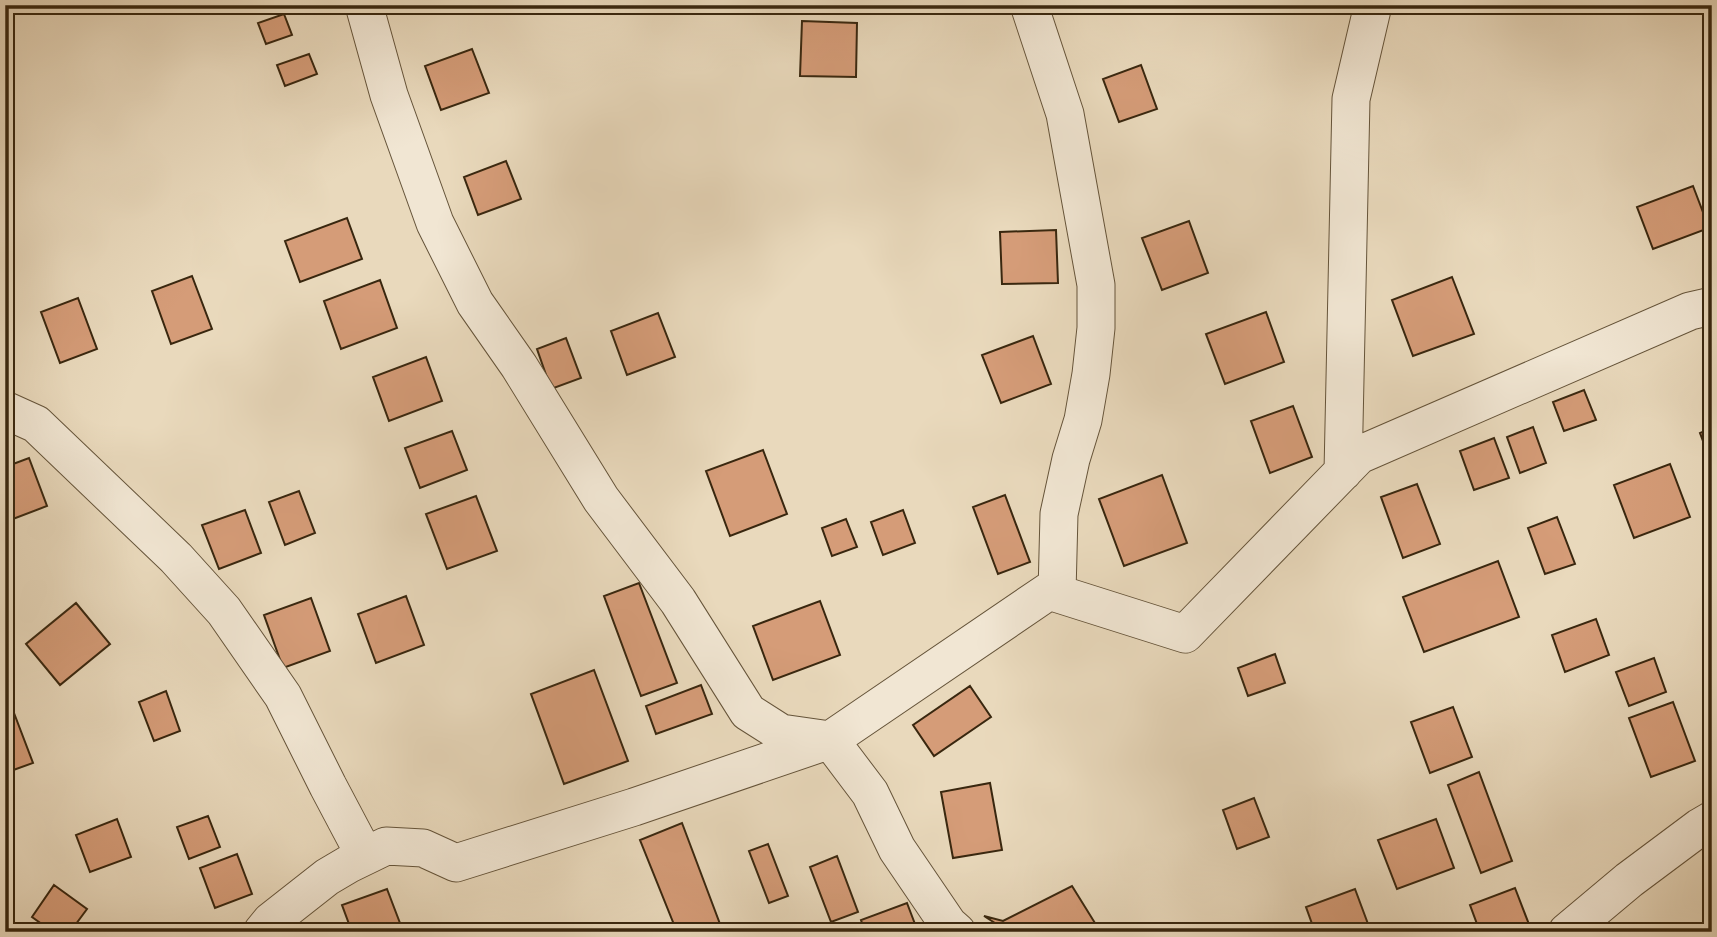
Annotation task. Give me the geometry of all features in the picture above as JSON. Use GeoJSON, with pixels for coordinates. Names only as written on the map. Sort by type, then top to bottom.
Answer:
{"type":"FeatureCollection","features":[{"type":"Feature","properties":{"kind":"street"},"geometry":{"type":"LineString","coordinates":[[364,5],[390,95],[435,223],[475,303],[519,366],[601,499],[678,601],[748,712],[780,733],[830,740],[870,793],[897,849],[957,932]]}},
{"type":"Feature","properties":{"kind":"street"},"geometry":{"type":"LineString","coordinates":[[1029,5],[1065,114],[1096,285],[1096,328],[1091,374],[1083,420],[1059,514],[1057,593]]}},
{"type":"Feature","properties":{"kind":"street"},"geometry":{"type":"LineString","coordinates":[[1343,472],[1351,99],[1373,5]]}},
{"type":"Feature","properties":{"kind":"street"},"geometry":{"type":"LineString","coordinates":[[262,932],[271,921],[327,877],[386,846],[423,848],[456,863],[634,807],[830,740],[1049,591],[1185,634],[1359,455],[1690,311],[1712,306]]}},
{"type":"Feature","properties":{"kind":"street"},"geometry":{"type":"LineString","coordinates":[[5,410],[36,424],[176,558],[224,611],[283,696],[365,856]]}},
{"type":"Feature","properties":{"kind":"street"},"geometry":{"type":"LineString","coordinates":[[1567,932],[1629,880],[1712,820]]}},
{"type":"Feature","properties":{"kind":"building"},"geometry":{"type":"Polygon","coordinates":[[[284,14],[292,35],[266,44],[258,23],[284,14]]]}},
{"type":"Feature","properties":{"kind":"building"},"geometry":{"type":"Polygon","coordinates":[[[802,21],[857,23],[856,77],[800,76],[802,21]]]}},
{"type":"Feature","properties":{"kind":"building"},"geometry":{"type":"Polygon","coordinates":[[[472,49],[489,93],[441,110],[425,66],[472,49]]]}},
{"type":"Feature","properties":{"kind":"building"},"geometry":{"type":"Polygon","coordinates":[[[309,54],[317,74],[285,86],[277,65],[309,54]]]}},
{"type":"Feature","properties":{"kind":"building"},"geometry":{"type":"Polygon","coordinates":[[[1141,65],[1157,109],[1119,122],[1103,79],[1141,65]]]}},
{"type":"Feature","properties":{"kind":"building"},"geometry":{"type":"Polygon","coordinates":[[[506,161],[521,199],[478,215],[464,177],[506,161]]]}},
{"type":"Feature","properties":{"kind":"building"},"geometry":{"type":"Polygon","coordinates":[[[1693,186],[1709,228],[1653,249],[1637,207],[1693,186]]]}},
{"type":"Feature","properties":{"kind":"building"},"geometry":{"type":"Polygon","coordinates":[[[347,218],[362,259],[300,282],[285,241],[347,218]]]}},
{"type":"Feature","properties":{"kind":"building"},"geometry":{"type":"Polygon","coordinates":[[[1189,221],[1208,273],[1162,290],[1142,238],[1189,221]]]}},
{"type":"Feature","properties":{"kind":"building"},"geometry":{"type":"Polygon","coordinates":[[[1056,230],[1058,283],[1002,284],[1000,232],[1056,230]]]}},
{"type":"Feature","properties":{"kind":"building"},"geometry":{"type":"Polygon","coordinates":[[[192,276],[212,329],[171,344],[152,291],[192,276]]]}},
{"type":"Feature","properties":{"kind":"building"},"geometry":{"type":"Polygon","coordinates":[[[1452,277],[1474,334],[1413,356],[1392,300],[1452,277]]]}},
{"type":"Feature","properties":{"kind":"building"},"geometry":{"type":"Polygon","coordinates":[[[380,280],[397,328],[341,349],[324,301],[380,280]]]}},
{"type":"Feature","properties":{"kind":"building"},"geometry":{"type":"Polygon","coordinates":[[[78,298],[97,349],[60,363],[41,312],[78,298]]]}},
{"type":"Feature","properties":{"kind":"building"},"geometry":{"type":"Polygon","coordinates":[[[1266,312],[1284,362],[1225,384],[1206,334],[1266,312]]]}},
{"type":"Feature","properties":{"kind":"building"},"geometry":{"type":"Polygon","coordinates":[[[658,313],[675,357],[627,375],[611,331],[658,313]]]}},
{"type":"Feature","properties":{"kind":"building"},"geometry":{"type":"Polygon","coordinates":[[[1033,336],[1051,384],[1001,403],[982,355],[1033,336]]]}},
{"type":"Feature","properties":{"kind":"building"},"geometry":{"type":"Polygon","coordinates":[[[566,338],[581,378],[551,389],[537,349],[566,338]]]}},
{"type":"Feature","properties":{"kind":"building"},"geometry":{"type":"Polygon","coordinates":[[[426,357],[442,401],[389,421],[373,377],[426,357]]]}},
{"type":"Feature","properties":{"kind":"building"},"geometry":{"type":"Polygon","coordinates":[[[1584,390],[1596,420],[1564,431],[1553,402],[1584,390]]]}},
{"type":"Feature","properties":{"kind":"building"},"geometry":{"type":"Polygon","coordinates":[[[1293,406],[1312,457],[1270,473],[1251,421],[1293,406]]]}},
{"type":"Feature","properties":{"kind":"building"},"geometry":{"type":"Polygon","coordinates":[[[1533,427],[1546,463],[1520,473],[1507,437],[1533,427]]]}},
{"type":"Feature","properties":{"kind":"building"},"geometry":{"type":"Polygon","coordinates":[[[1712,428],[1712,465],[1700,433],[1712,428]]]}},
{"type":"Feature","properties":{"kind":"building"},"geometry":{"type":"Polygon","coordinates":[[[452,431],[467,470],[420,488],[405,448],[452,431]]]}},
{"type":"Feature","properties":{"kind":"building"},"geometry":{"type":"Polygon","coordinates":[[[1494,438],[1509,478],[1474,490],[1460,451],[1494,438]]]}},
{"type":"Feature","properties":{"kind":"building"},"geometry":{"type":"Polygon","coordinates":[[[763,450],[787,514],[730,536],[706,471],[763,450]]]}},
{"type":"Feature","properties":{"kind":"building"},"geometry":{"type":"Polygon","coordinates":[[[29,458],[47,506],[5,522],[5,467],[29,458]]]}},
{"type":"Feature","properties":{"kind":"building"},"geometry":{"type":"Polygon","coordinates":[[[1670,464],[1690,517],[1634,538],[1614,485],[1670,464]]]}},
{"type":"Feature","properties":{"kind":"building"},"geometry":{"type":"Polygon","coordinates":[[[1162,475],[1187,543],[1124,566],[1099,499],[1162,475]]]}},
{"type":"Feature","properties":{"kind":"building"},"geometry":{"type":"Polygon","coordinates":[[[1417,484],[1440,544],[1403,558],[1381,497],[1417,484]]]}},
{"type":"Feature","properties":{"kind":"building"},"geometry":{"type":"Polygon","coordinates":[[[299,491],[315,533],[285,545],[269,502],[299,491]]]}},
{"type":"Feature","properties":{"kind":"building"},"geometry":{"type":"Polygon","coordinates":[[[1005,495],[1030,562],[998,574],[973,507],[1005,495]]]}},
{"type":"Feature","properties":{"kind":"building"},"geometry":{"type":"Polygon","coordinates":[[[476,496],[497,551],[447,569],[426,514],[476,496]]]}},
{"type":"Feature","properties":{"kind":"building"},"geometry":{"type":"Polygon","coordinates":[[[245,510],[261,553],[219,569],[202,525],[245,510]]]}},
{"type":"Feature","properties":{"kind":"building"},"geometry":{"type":"Polygon","coordinates":[[[903,510],[915,543],[883,555],[871,522],[903,510]]]}},
{"type":"Feature","properties":{"kind":"building"},"geometry":{"type":"Polygon","coordinates":[[[1557,517],[1575,564],[1545,574],[1528,528],[1557,517]]]}},
{"type":"Feature","properties":{"kind":"building"},"geometry":{"type":"Polygon","coordinates":[[[846,519],[857,547],[832,556],[822,528],[846,519]]]}},
{"type":"Feature","properties":{"kind":"building"},"geometry":{"type":"Polygon","coordinates":[[[1498,561],[1519,617],[1424,652],[1403,597],[1498,561]]]}},
{"type":"Feature","properties":{"kind":"building"},"geometry":{"type":"Polygon","coordinates":[[[639,583],[677,683],[641,696],[604,596],[639,583]]]}},
{"type":"Feature","properties":{"kind":"building"},"geometry":{"type":"Polygon","coordinates":[[[406,596],[424,645],[376,663],[358,614],[406,596]]]}},
{"type":"Feature","properties":{"kind":"building"},"geometry":{"type":"Polygon","coordinates":[[[311,598],[330,651],[283,668],[264,615],[311,598]]]}},
{"type":"Feature","properties":{"kind":"building"},"geometry":{"type":"Polygon","coordinates":[[[820,601],[840,655],[773,680],[753,626],[820,601]]]}},
{"type":"Feature","properties":{"kind":"building"},"geometry":{"type":"Polygon","coordinates":[[[76,603],[110,644],[60,685],[26,644],[76,603]]]}},
{"type":"Feature","properties":{"kind":"building"},"geometry":{"type":"Polygon","coordinates":[[[1596,619],[1609,655],[1565,672],[1552,635],[1596,619]]]}},
{"type":"Feature","properties":{"kind":"building"},"geometry":{"type":"Polygon","coordinates":[[[1275,654],[1285,683],[1248,696],[1238,668],[1275,654]]]}},
{"type":"Feature","properties":{"kind":"building"},"geometry":{"type":"Polygon","coordinates":[[[1654,658],[1666,692],[1629,706],[1616,672],[1654,658]]]}},
{"type":"Feature","properties":{"kind":"building"},"geometry":{"type":"Polygon","coordinates":[[[594,670],[628,761],[564,784],[531,694],[594,670]]]}},
{"type":"Feature","properties":{"kind":"building"},"geometry":{"type":"Polygon","coordinates":[[[701,685],[712,714],[656,734],[646,706],[701,685]]]}},
{"type":"Feature","properties":{"kind":"building"},"geometry":{"type":"Polygon","coordinates":[[[970,686],[991,717],[934,756],[913,725],[970,686]]]}},
{"type":"Feature","properties":{"kind":"building"},"geometry":{"type":"Polygon","coordinates":[[[166,691],[180,731],[154,741],[139,702],[166,691]]]}},
{"type":"Feature","properties":{"kind":"building"},"geometry":{"type":"Polygon","coordinates":[[[1673,702],[1695,761],[1651,777],[1629,718],[1673,702]]]}},
{"type":"Feature","properties":{"kind":"building"},"geometry":{"type":"Polygon","coordinates":[[[1453,707],[1472,757],[1430,773],[1411,722],[1453,707]]]}},
{"type":"Feature","properties":{"kind":"building"},"geometry":{"type":"Polygon","coordinates":[[[14,713],[33,763],[5,773],[5,716],[14,713]]]}},
{"type":"Feature","properties":{"kind":"building"},"geometry":{"type":"Polygon","coordinates":[[[1479,772],[1512,861],[1481,873],[1448,785],[1479,772]]]}},
{"type":"Feature","properties":{"kind":"building"},"geometry":{"type":"Polygon","coordinates":[[[990,783],[1002,850],[953,858],[941,792],[990,783]]]}},
{"type":"Feature","properties":{"kind":"building"},"geometry":{"type":"Polygon","coordinates":[[[1254,798],[1269,837],[1237,849],[1223,810],[1254,798]]]}},
{"type":"Feature","properties":{"kind":"building"},"geometry":{"type":"Polygon","coordinates":[[[208,816],[220,847],[189,859],[177,827],[208,816]]]}},
{"type":"Feature","properties":{"kind":"building"},"geometry":{"type":"Polygon","coordinates":[[[117,819],[131,857],[90,872],[76,835],[117,819]]]}},
{"type":"Feature","properties":{"kind":"building"},"geometry":{"type":"Polygon","coordinates":[[[1436,819],[1454,868],[1397,889],[1378,840],[1436,819]]]}},
{"type":"Feature","properties":{"kind":"building"},"geometry":{"type":"Polygon","coordinates":[[[682,823],[723,932],[677,932],[640,840],[682,823]]]}},
{"type":"Feature","properties":{"kind":"building"},"geometry":{"type":"Polygon","coordinates":[[[768,844],[788,896],[769,903],[749,851],[768,844]]]}},
{"type":"Feature","properties":{"kind":"building"},"geometry":{"type":"Polygon","coordinates":[[[237,854],[252,894],[215,908],[200,868],[237,854]]]}},
{"type":"Feature","properties":{"kind":"building"},"geometry":{"type":"Polygon","coordinates":[[[837,856],[858,912],[831,922],[810,867],[837,856]]]}},
{"type":"Feature","properties":{"kind":"building"},"geometry":{"type":"Polygon","coordinates":[[[54,885],[87,909],[70,932],[53,932],[32,917],[54,885]]]}},
{"type":"Feature","properties":{"kind":"building"},"geometry":{"type":"Polygon","coordinates":[[[1072,886],[1095,923],[1086,932],[1009,932],[984,916],[1003,921],[1072,886]]]}},
{"type":"Feature","properties":{"kind":"building"},"geometry":{"type":"Polygon","coordinates":[[[1515,888],[1530,927],[1518,932],[1480,932],[1470,905],[1515,888]]]}},
{"type":"Feature","properties":{"kind":"building"},"geometry":{"type":"Polygon","coordinates":[[[387,889],[403,931],[352,932],[342,905],[387,889]]]}},
{"type":"Feature","properties":{"kind":"building"},"geometry":{"type":"Polygon","coordinates":[[[1355,889],[1371,932],[1315,932],[1306,907],[1355,889]]]}},
{"type":"Feature","properties":{"kind":"building"},"geometry":{"type":"Polygon","coordinates":[[[907,903],[918,932],[865,932],[861,920],[907,903]]]}}]}
